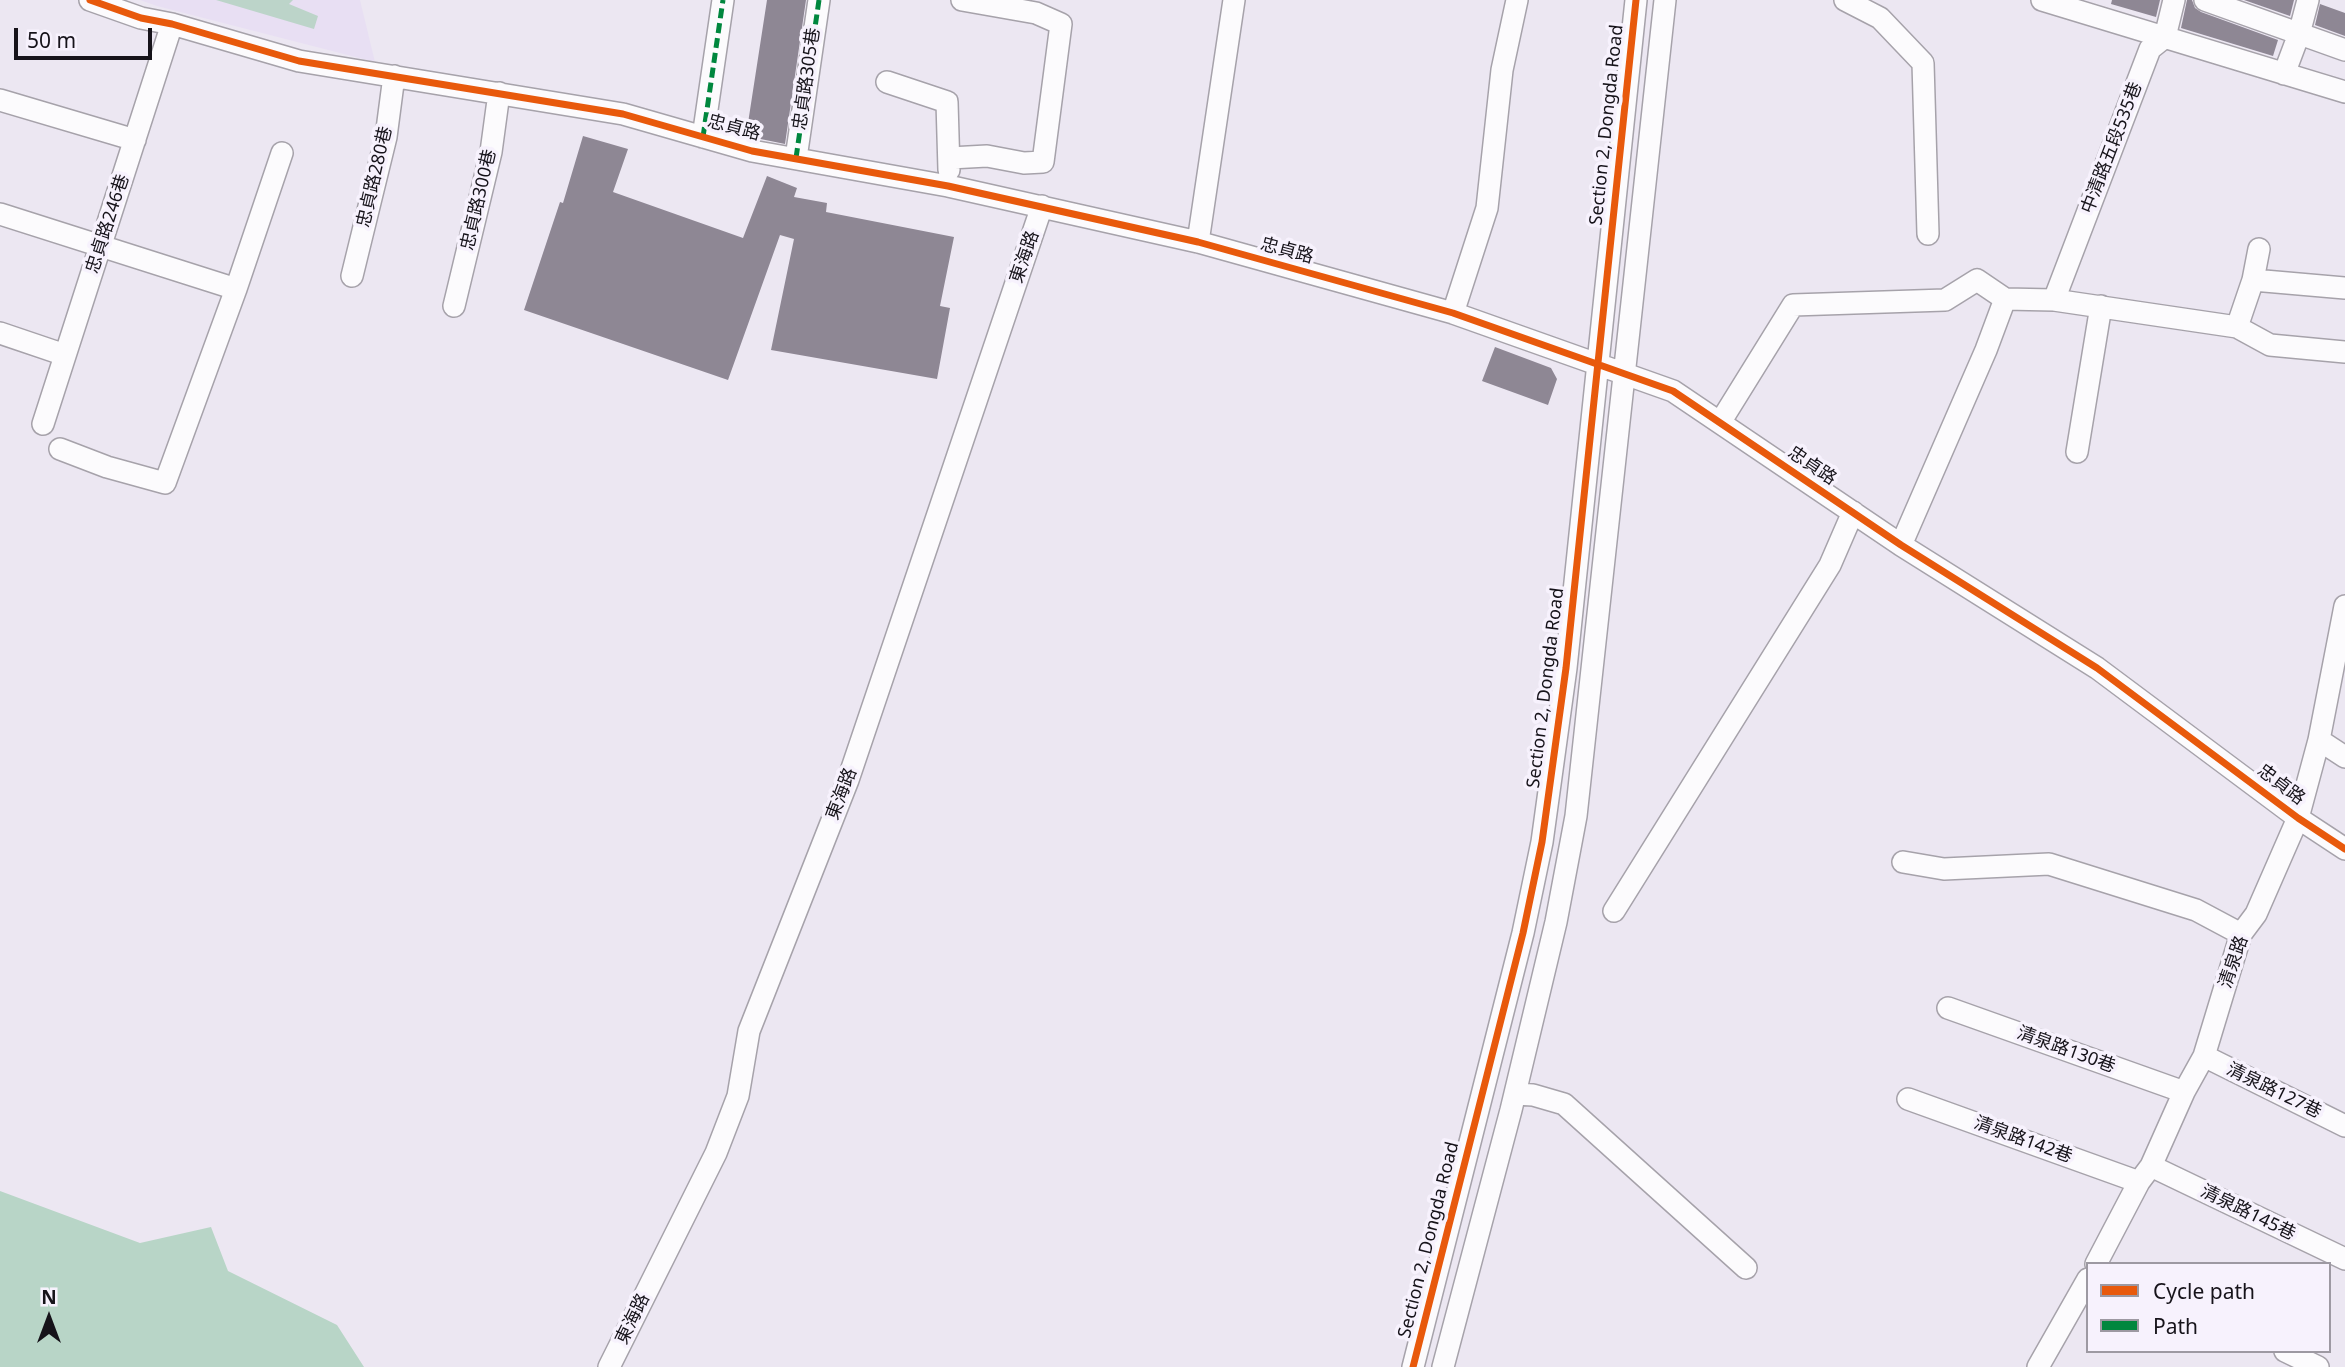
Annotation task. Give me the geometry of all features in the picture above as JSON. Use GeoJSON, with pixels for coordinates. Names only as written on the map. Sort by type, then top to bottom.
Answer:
{"type":"FeatureCollection","features":[{"type":"Feature","properties":{"kind":"street","name":"忠貞路"},"geometry":{"type":"LineString","coordinates":[[90,0],[141,18],[172,24],[299,61],[623,114],[752,151],[948,186],[1198,242],[1453,313],[1673,391],[1901,545],[2097,668],[2298,818],[2345,849]]}},
{"type":"Feature","properties":{"kind":"street"},"geometry":{"type":"LineString","coordinates":[[703,136],[723,0]]}},
{"type":"Feature","properties":{"kind":"street","name":"忠貞路305巷"},"geometry":{"type":"LineString","coordinates":[[796,158],[819,0]]}},
{"type":"Feature","properties":{"kind":"street"},"geometry":{"type":"LineString","coordinates":[[950,158],[987,156],[1024,163],[1043,162],[1061,24],[1036,13],[962,0]]}},
{"type":"Feature","properties":{"kind":"street"},"geometry":{"type":"LineString","coordinates":[[1198,242],[1234,0]]}},
{"type":"Feature","properties":{"kind":"street"},"geometry":{"type":"LineString","coordinates":[[1453,313],[1487,208],[1502,70],[1517,0]]}},
{"type":"Feature","properties":{"kind":"street","name":"Section 2, Dongda Road"},"geometry":{"type":"LineString","coordinates":[[1413,1367],[1523,933],[1542,842],[1566,668],[1636,0]]}},
{"type":"Feature","properties":{"kind":"street"},"geometry":{"type":"LineString","coordinates":[[1443,1367],[1513,1102],[1556,922],[1577,816],[1665,0]]}},
{"type":"Feature","properties":{"kind":"street"},"geometry":{"type":"LineString","coordinates":[[1845,0],[1880,18],[1923,63],[1928,234]]}},
{"type":"Feature","properties":{"kind":"street"},"geometry":{"type":"LineString","coordinates":[[2042,0],[2345,92]]}},
{"type":"Feature","properties":{"kind":"street","name":"中清路五段535巷"},"geometry":{"type":"LineString","coordinates":[[2054,300],[2150,49],[2165,37],[2174,0]]}},
{"type":"Feature","properties":{"kind":"street"},"geometry":{"type":"LineString","coordinates":[[2206,0],[2345,50]]}},
{"type":"Feature","properties":{"kind":"street"},"geometry":{"type":"LineString","coordinates":[[2284,74],[2308,0]]}},
{"type":"Feature","properties":{"kind":"street","name":"忠貞路246巷"},"geometry":{"type":"LineString","coordinates":[[43,424],[172,24]]}},
{"type":"Feature","properties":{"kind":"street","name":"忠貞路280巷"},"geometry":{"type":"LineString","coordinates":[[352,276],[386,137],[394,76]]}},
{"type":"Feature","properties":{"kind":"street"},"geometry":{"type":"LineString","coordinates":[[887,82],[947,102],[950,158],[948,186]]}},
{"type":"Feature","properties":{"kind":"street","name":"忠貞路300巷"},"geometry":{"type":"LineString","coordinates":[[454,306],[491,152],[499,93]]}},
{"type":"Feature","properties":{"kind":"street"},"geometry":{"type":"LineString","coordinates":[[0,100],[135,140]]}},
{"type":"Feature","properties":{"kind":"street"},"geometry":{"type":"LineString","coordinates":[[60,449],[107,467],[166,484],[282,153]]}},
{"type":"Feature","properties":{"kind":"street","name":"東海路"},"geometry":{"type":"LineString","coordinates":[[609,1367],[716,1153],[738,1096],[749,1031],[848,780],[1042,206]]}},
{"type":"Feature","properties":{"kind":"street"},"geometry":{"type":"LineString","coordinates":[[0,214],[236,289]]}},
{"type":"Feature","properties":{"kind":"street"},"geometry":{"type":"LineString","coordinates":[[2237,327],[2253,280],[2259,248]]}},
{"type":"Feature","properties":{"kind":"street"},"geometry":{"type":"LineString","coordinates":[[1721,421],[1793,305],[1945,300],[1977,280],[2006,299],[2054,300],[2237,327],[2270,345],[2345,352]]}},
{"type":"Feature","properties":{"kind":"street"},"geometry":{"type":"LineString","coordinates":[[2253,280],[2345,288]]}},
{"type":"Feature","properties":{"kind":"street"},"geometry":{"type":"LineString","coordinates":[[1901,545],[2006,299]]}},
{"type":"Feature","properties":{"kind":"street"},"geometry":{"type":"LineString","coordinates":[[2077,452],[2101,306]]}},
{"type":"Feature","properties":{"kind":"street"},"geometry":{"type":"LineString","coordinates":[[0,333],[65,355]]}},
{"type":"Feature","properties":{"kind":"street"},"geometry":{"type":"LineString","coordinates":[[1615,911],[1830,565],[1853,512]]}},
{"type":"Feature","properties":{"kind":"street","name":"清泉路"},"geometry":{"type":"LineString","coordinates":[[2099,1262],[2203,1056],[2241,934],[2256,914],[2298,818],[2319,740],[2345,606]]}},
{"type":"Feature","properties":{"kind":"street"},"geometry":{"type":"LineString","coordinates":[[2319,740],[2345,757]]}},
{"type":"Feature","properties":{"kind":"street"},"geometry":{"type":"LineString","coordinates":[[1903,862],[1944,869],[2049,864],[2196,910],[2241,934]]}},
{"type":"Feature","properties":{"kind":"street","name":"清泉路130巷"},"geometry":{"type":"LineString","coordinates":[[1948,1008],[2184,1093]]}},
{"type":"Feature","properties":{"kind":"street","name":"清泉路127巷"},"geometry":{"type":"LineString","coordinates":[[2203,1056],[2345,1126]]}},
{"type":"Feature","properties":{"kind":"street"},"geometry":{"type":"LineString","coordinates":[[1479,1104],[1513,1102],[1533,1095],[1564,1104],[1746,1268]]}},
{"type":"Feature","properties":{"kind":"street","name":"清泉路142巷"},"geometry":{"type":"LineString","coordinates":[[1908,1099],[2145,1174]]}},
{"type":"Feature","properties":{"kind":"street","name":"清泉路145巷"},"geometry":{"type":"LineString","coordinates":[[2145,1174],[2345,1259]]}},
{"type":"Feature","properties":{"kind":"street","name":"清泉路"},"geometry":{"type":"LineString","coordinates":[[2038,1367],[2086,1284]]}},
{"type":"Feature","properties":{"kind":"street"},"geometry":{"type":"LineString","coordinates":[[2289,1353],[2318,1367]]}},
{"type":"Feature","properties":{"kind":"shaded area"},"geometry":{"type":"Polygon","coordinates":[[[140,0],[360,0],[375,62],[157,6],[140,0]]]}},
{"type":"Feature","properties":{"kind":"green space"},"geometry":{"type":"Polygon","coordinates":[[[216,0],[293,0],[289,4],[318,16],[314,29],[216,0]]]}},
{"type":"Feature","properties":{"kind":"green space"},"geometry":{"type":"Polygon","coordinates":[[[0,1191],[140,1243],[211,1227],[228,1271],[337,1325],[364,1367],[0,1367],[0,1191]]]}},
{"type":"Feature","properties":{"kind":"building"},"geometry":{"type":"Polygon","coordinates":[[[767,0],[806,0],[785,144],[746,136],[767,0]]]}},
{"type":"Feature","properties":{"kind":"building"},"geometry":{"type":"Polygon","coordinates":[[[2112,0],[2160,0],[2156,17],[2111,4],[2112,0]]]}},
{"type":"Feature","properties":{"kind":"building"},"geometry":{"type":"Polygon","coordinates":[[[2187,0],[2192,0],[2195,8],[2201,12],[2278,40],[2273,56],[2181,28],[2187,0]]]}},
{"type":"Feature","properties":{"kind":"building"},"geometry":{"type":"Polygon","coordinates":[[[2244,0],[2294,0],[2290,16],[2244,0]]]}},
{"type":"Feature","properties":{"kind":"building"},"geometry":{"type":"Polygon","coordinates":[[[2320,4],[2345,13],[2345,36],[2315,25],[2320,4]]]}},
{"type":"Feature","properties":{"kind":"building"},"geometry":{"type":"Polygon","coordinates":[[[583,136],[628,149],[613,192],[743,238],[767,176],[797,188],[794,197],[827,203],[826,212],[954,237],[940,306],[950,308],[937,379],[771,350],[794,239],[780,235],[728,380],[524,310],[560,202],[563,203],[583,136]]]}},
{"type":"Feature","properties":{"kind":"building"},"geometry":{"type":"Polygon","coordinates":[[[1495,347],[1551,368],[1557,379],[1548,405],[1482,381],[1495,347]]]}},
{"type":"Feature","properties":{"kind":"marked path"},"geometry":{"type":"LineString","coordinates":[[703,137],[723,0]]}},
{"type":"Feature","properties":{"kind":"marked path"},"geometry":{"type":"LineString","coordinates":[[796,158],[819,0]]}},
{"type":"Feature","properties":{"kind":"cycle path"},"geometry":{"type":"LineString","coordinates":[[90,0],[141,18],[172,24],[299,61],[623,114],[752,151],[948,186],[1198,242],[1453,313],[1673,391],[1901,545],[2097,668],[2298,818],[2345,849]]}},
{"type":"Feature","properties":{"kind":"cycle path"},"geometry":{"type":"LineString","coordinates":[[1413,1367],[1523,933],[1542,842],[1566,668],[1636,0]]}}]}
